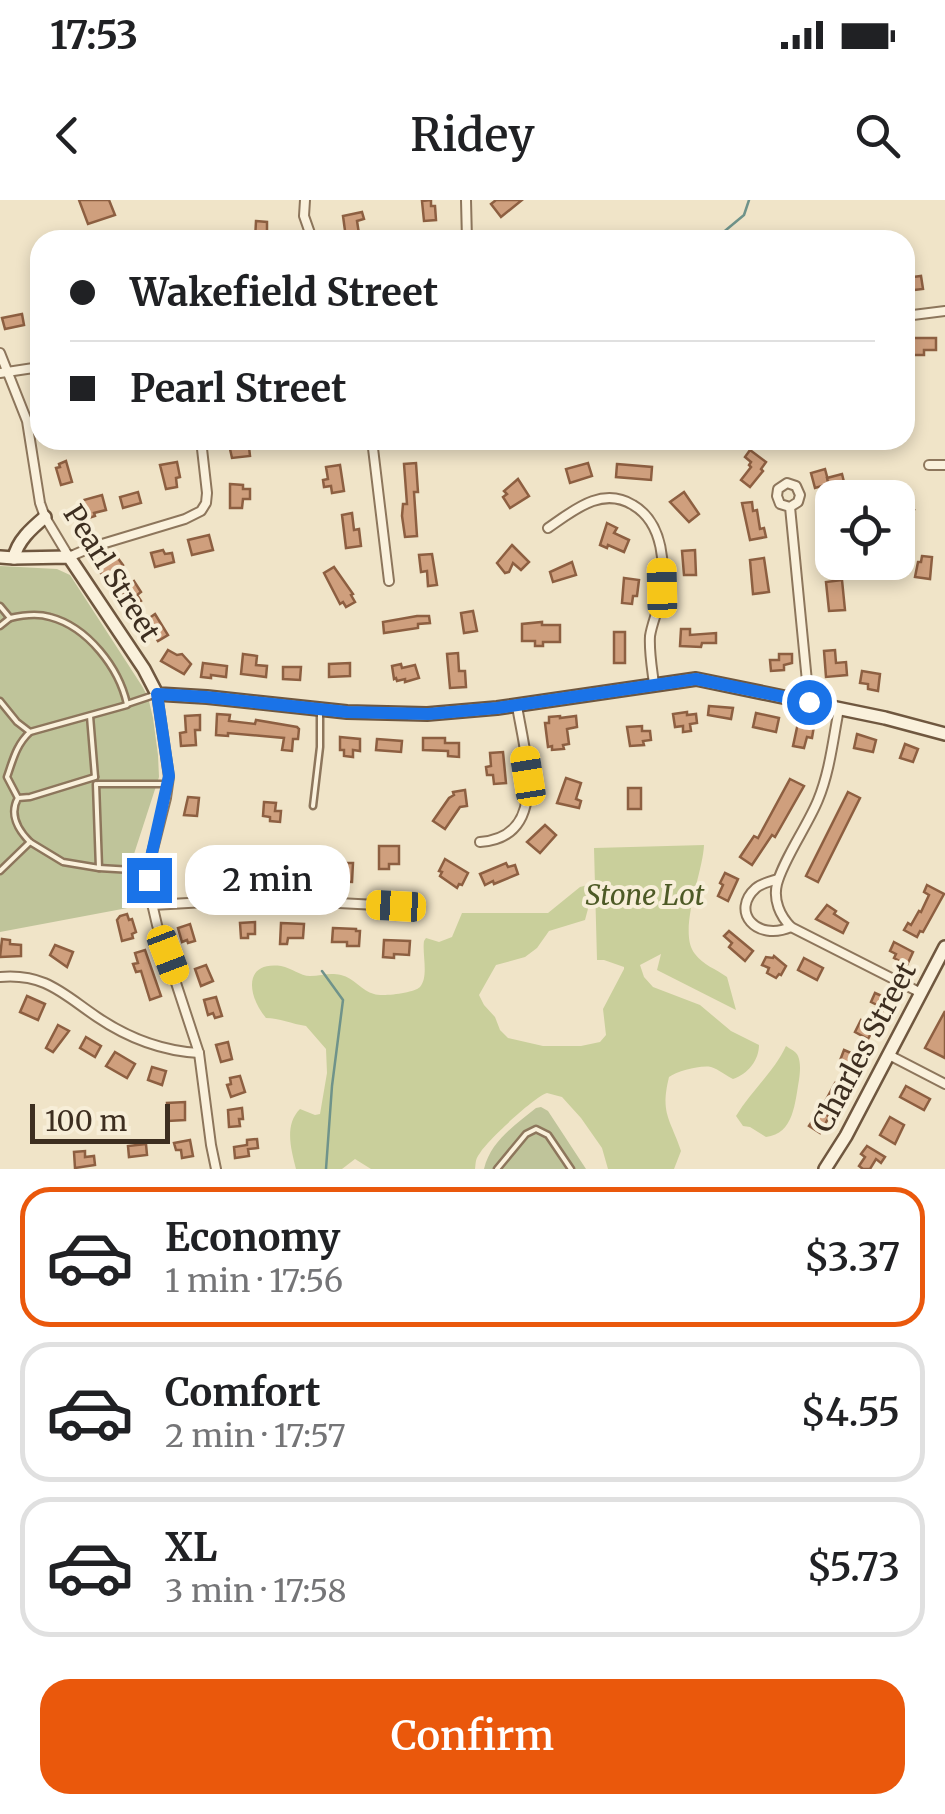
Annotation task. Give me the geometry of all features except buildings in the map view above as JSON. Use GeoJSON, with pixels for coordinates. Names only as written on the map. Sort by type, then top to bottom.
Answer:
{"type":"FeatureCollection","features":[{"type":"Feature","properties":{"kind":"street"},"geometry":{"type":"LineString","coordinates":[[304,200],[310,230]]}},
{"type":"Feature","properties":{"kind":"street"},"geometry":{"type":"LineString","coordinates":[[466,200],[467,230]]}},
{"type":"Feature","properties":{"kind":"street"},"geometry":{"type":"LineString","coordinates":[[915,315],[945,311]]}},
{"type":"Feature","properties":{"kind":"street","name":"Pearl Street"},"geometry":{"type":"LineString","coordinates":[[0,353],[4,373],[27,421],[30,442]]}},
{"type":"Feature","properties":{"kind":"street"},"geometry":{"type":"LineString","coordinates":[[4,373],[30,368]]}},
{"type":"Feature","properties":{"kind":"street","name":"Pearl Street"},"geometry":{"type":"LineString","coordinates":[[31,450],[45,517],[157,694],[168,784],[149,871],[152,905],[199,1053],[216,1169]]}},
{"type":"Feature","properties":{"kind":"street"},"geometry":{"type":"LineString","coordinates":[[0,558],[69,557],[201,511],[207,493],[202,450]]}},
{"type":"Feature","properties":{"kind":"street"},"geometry":{"type":"LineString","coordinates":[[373,450],[389,581]]}},
{"type":"Feature","properties":{"kind":"street"},"geometry":{"type":"LineString","coordinates":[[929,465],[945,465]]}},
{"type":"Feature","properties":{"kind":"street"},"geometry":{"type":"LineString","coordinates":[[548,528],[583,504],[608,498],[630,504],[650,520],[662,562],[660,598],[650,637],[654,684]]}},
{"type":"Feature","properties":{"kind":"street"},"geometry":{"type":"LineString","coordinates":[[790,507],[809,702]]}},
{"type":"Feature","properties":{"kind":"street"},"geometry":{"type":"LineString","coordinates":[[14,558],[16,548],[45,517]]}},
{"type":"Feature","properties":{"kind":"street"},"geometry":{"type":"LineString","coordinates":[[157,694],[319,710],[428,714],[704,680],[945,734]]}},
{"type":"Feature","properties":{"kind":"street"},"geometry":{"type":"LineString","coordinates":[[480,842],[508,834],[525,808],[528,776],[516,706]]}},
{"type":"Feature","properties":{"kind":"street"},"geometry":{"type":"LineString","coordinates":[[839,709],[819,798],[779,878],[778,907],[791,927],[921,994]]}},
{"type":"Feature","properties":{"kind":"street"},"geometry":{"type":"LineString","coordinates":[[779,878],[756,888],[748,902],[748,916],[754,926],[764,930],[775,932],[791,927]]}},
{"type":"Feature","properties":{"kind":"street"},"geometry":{"type":"LineString","coordinates":[[152,905],[262,899],[396,906]]}},
{"type":"Feature","properties":{"kind":"street","name":"Charles Street"},"geometry":{"type":"LineString","coordinates":[[825,1169],[945,947]]}},
{"type":"Feature","properties":{"kind":"street"},"geometry":{"type":"LineString","coordinates":[[0,977],[42,980],[98,1018],[142,1041],[165,1050],[199,1053]]}},
{"type":"Feature","properties":{"kind":"street"},"geometry":{"type":"LineString","coordinates":[[889,1055],[945,1084]]}},
{"type":"Feature","properties":{"kind":"street"},"geometry":{"type":"LineString","coordinates":[[206,1169],[216,1169]]}},
{"type":"Feature","properties":{"kind":"lane"},"geometry":{"type":"LineString","coordinates":[[0,606],[10,618]]}},
{"type":"Feature","properties":{"kind":"lane"},"geometry":{"type":"LineString","coordinates":[[0,626],[10,618],[45,616],[61,620],[98,649],[124,691],[127,704]]}},
{"type":"Feature","properties":{"kind":"lane"},"geometry":{"type":"LineString","coordinates":[[18,798],[7,777],[20,741],[30,732],[157,694]]}},
{"type":"Feature","properties":{"kind":"lane"},"geometry":{"type":"LineString","coordinates":[[0,701],[30,732]]}},
{"type":"Feature","properties":{"kind":"lane"},"geometry":{"type":"LineString","coordinates":[[313,806],[320,747],[319,710]]}},
{"type":"Feature","properties":{"kind":"lane"},"geometry":{"type":"LineString","coordinates":[[90,716],[99,868]]}},
{"type":"Feature","properties":{"kind":"lane"},"geometry":{"type":"LineString","coordinates":[[0,777],[7,777]]}},
{"type":"Feature","properties":{"kind":"lane"},"geometry":{"type":"LineString","coordinates":[[18,798],[95,777]]}},
{"type":"Feature","properties":{"kind":"lane"},"geometry":{"type":"LineString","coordinates":[[96,784],[168,784]]}},
{"type":"Feature","properties":{"kind":"lane"},"geometry":{"type":"LineString","coordinates":[[18,798],[14,805],[19,828],[30,842],[63,862],[149,871]]}},
{"type":"Feature","properties":{"kind":"lane"},"geometry":{"type":"LineString","coordinates":[[0,871],[30,842]]}},
{"type":"Feature","properties":{"kind":"lane"},"geometry":{"type":"LineString","coordinates":[[497,1169],[526,1134],[536,1129],[546,1133],[572,1169]]}},
{"type":"Feature","properties":{"kind":"green space"},"geometry":{"type":"Polygon","coordinates":[[[0,566],[57,569],[70,575],[148,697],[159,777],[134,854],[138,906],[0,932],[0,566]]]}},
{"type":"Feature","properties":{"kind":"green space","name":"Stone Lot"},"geometry":{"type":"Polygon","coordinates":[[[704,845],[690,917],[690,944],[702,961],[727,977],[736,1010],[657,970],[661,954],[640,965],[653,987],[700,1005],[731,1031],[759,1045],[755,1061],[733,1079],[706,1067],[669,1077],[666,1108],[681,1151],[674,1169],[608,1169],[602,1148],[581,1118],[562,1097],[547,1093],[492,1139],[477,1157],[475,1169],[371,1169],[355,1159],[342,1169],[296,1169],[290,1138],[292,1122],[300,1109],[320,1114],[327,1073],[326,1049],[306,1026],[266,1018],[253,991],[254,975],[260,969],[281,966],[306,976],[341,975],[378,995],[411,991],[420,987],[424,977],[424,941],[426,938],[439,942],[452,937],[462,913],[548,913],[588,885],[593,890],[585,920],[549,931],[525,957],[496,965],[479,995],[508,1038],[543,1046],[600,1042],[606,1035],[603,1009],[624,967],[597,960],[594,848],[704,845]]]}},
{"type":"Feature","properties":{"kind":"green space"},"geometry":{"type":"Polygon","coordinates":[[[786,1046],[800,1062],[794,1107],[782,1130],[766,1137],[743,1126],[736,1116],[786,1046]]]}},
{"type":"Feature","properties":{"kind":"green space"},"geometry":{"type":"Polygon","coordinates":[[[541,1107],[548,1111],[586,1169],[484,1169],[504,1135],[541,1107]]]}},
{"type":"Feature","properties":{"kind":"waterway"},"geometry":{"type":"LineString","coordinates":[[726,230],[744,215],[749,200]]}},
{"type":"Feature","properties":{"kind":"waterway"},"geometry":{"type":"LineString","coordinates":[[322,971],[343,1000],[326,1169]]}},
{"type":"Feature","properties":{"kind":"route"},"geometry":{"type":"LineString","coordinates":[[149,880],[169,776],[157,694],[347,712],[428,714],[696,679],[809,702]]}}]}
